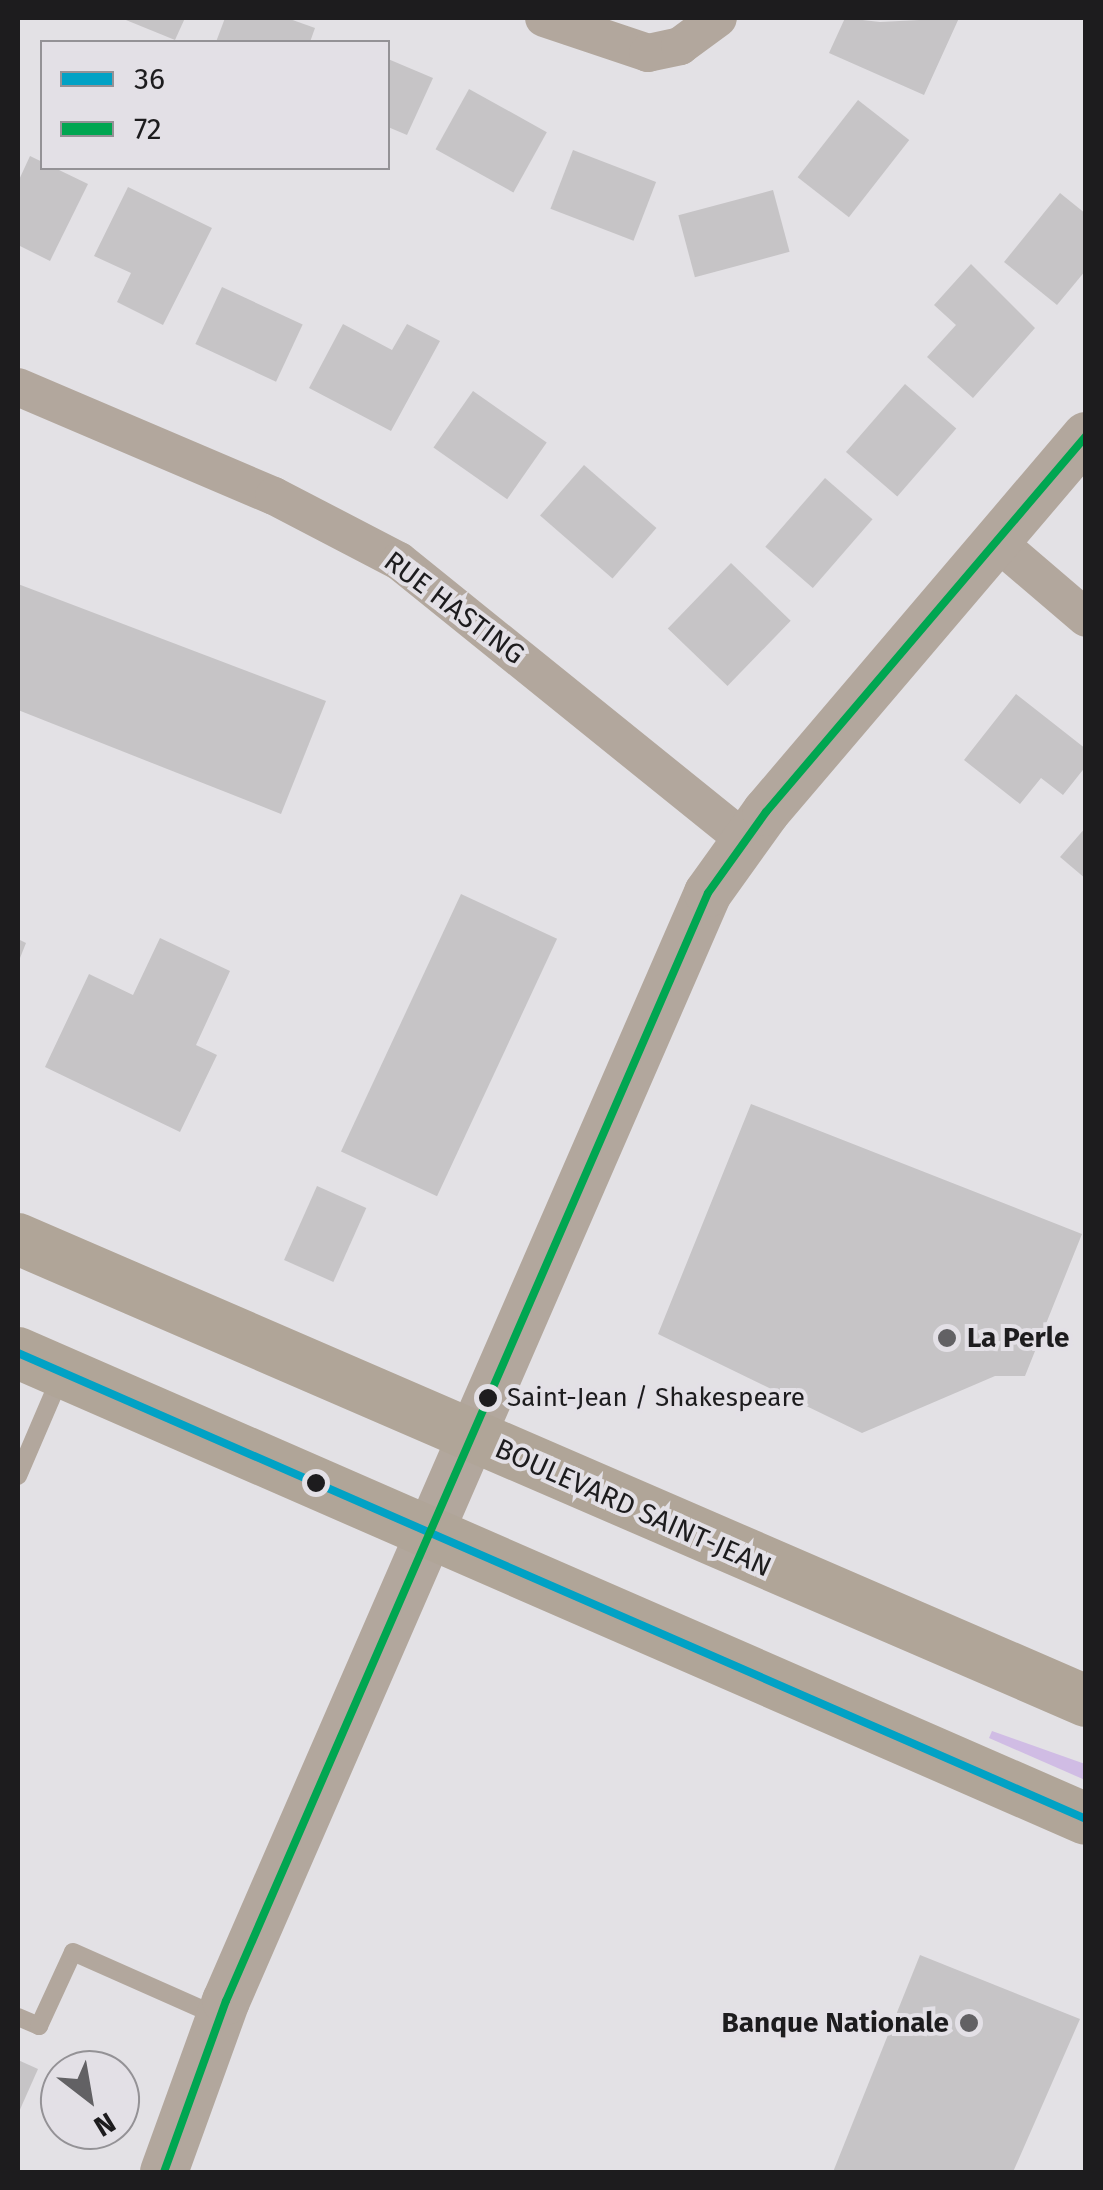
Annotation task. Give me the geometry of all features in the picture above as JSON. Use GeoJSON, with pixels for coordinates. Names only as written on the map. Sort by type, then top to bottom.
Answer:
{"type":"FeatureCollection","features":[{"type":"Feature","properties":{"kind":"main road","name":"BOULEVARD SAINT-JEAN"},"geometry":{"type":"LineString","coordinates":[[18,1238],[1086,1701]]}},
{"type":"Feature","properties":{"kind":"main road"},"geometry":{"type":"LineString","coordinates":[[40,1363],[1086,1819]]}},
{"type":"Feature","properties":{"kind":"street"},"geometry":{"type":"LineString","coordinates":[[544,18],[648,53],[680,46],[718,18]]}},
{"type":"Feature","properties":{"kind":"street","name":"RUE HASTING"},"geometry":{"type":"LineString","coordinates":[[18,387],[274,496],[399,562],[744,840]]}},
{"type":"Feature","properties":{"kind":"street"},"geometry":{"type":"LineString","coordinates":[[164,2172],[220,2017],[473,1438],[670,968],[744,840],[1086,436]]}},
{"type":"Feature","properties":{"kind":"street"},"geometry":{"type":"LineString","coordinates":[[996,541],[1086,618]]}},
{"type":"Feature","properties":{"kind":"lane"},"geometry":{"type":"LineString","coordinates":[[18,1476],[40,1363]]}},
{"type":"Feature","properties":{"kind":"lane"},"geometry":{"type":"LineString","coordinates":[[18,2017],[39,2026],[72,1952],[220,2017]]}},
{"type":"Feature","properties":{"kind":"shaded area"},"geometry":{"type":"Polygon","coordinates":[[[992,1731],[1085,1764],[1085,1780],[989,1738],[992,1731]]]}},
{"type":"Feature","properties":{"kind":"building"},"geometry":{"type":"Polygon","coordinates":[[[121,18],[185,18],[175,40],[121,18]]]}},
{"type":"Feature","properties":{"kind":"building"},"geometry":{"type":"Polygon","coordinates":[[[225,18],[287,18],[315,28],[311,40],[217,40],[225,18]]]}},
{"type":"Feature","properties":{"kind":"building"},"geometry":{"type":"Polygon","coordinates":[[[845,18],[880,22],[959,18],[924,95],[829,53],[845,18]]]}},
{"type":"Feature","properties":{"kind":"building"},"geometry":{"type":"Polygon","coordinates":[[[390,60],[433,78],[407,135],[390,128],[390,60]]]}},
{"type":"Feature","properties":{"kind":"building"},"geometry":{"type":"Polygon","coordinates":[[[469,89],[547,132],[513,192],[436,149],[469,89]]]}},
{"type":"Feature","properties":{"kind":"building"},"geometry":{"type":"Polygon","coordinates":[[[858,100],[909,140],[849,217],[798,177],[858,100]]]}},
{"type":"Feature","properties":{"kind":"building"},"geometry":{"type":"Polygon","coordinates":[[[573,150],[656,182],[634,241],[550,209],[573,150]]]}},
{"type":"Feature","properties":{"kind":"building"},"geometry":{"type":"Polygon","coordinates":[[[30,156],[40,161],[40,170],[59,170],[88,184],[50,261],[18,245],[18,182],[30,156]]]}},
{"type":"Feature","properties":{"kind":"building"},"geometry":{"type":"Polygon","coordinates":[[[128,187],[212,228],[163,325],[117,302],[131,273],[94,256],[128,187]]]}},
{"type":"Feature","properties":{"kind":"building"},"geometry":{"type":"Polygon","coordinates":[[[773,190],[790,252],[695,277],[678,215],[773,190]]]}},
{"type":"Feature","properties":{"kind":"building"},"geometry":{"type":"Polygon","coordinates":[[[1060,193],[1086,214],[1086,270],[1057,305],[1004,262],[1060,193]]]}},
{"type":"Feature","properties":{"kind":"building"},"geometry":{"type":"Polygon","coordinates":[[[971,264],[1035,328],[973,398],[927,357],[956,325],[934,305],[971,264]]]}},
{"type":"Feature","properties":{"kind":"building"},"geometry":{"type":"Polygon","coordinates":[[[222,287],[303,325],[276,382],[195,344],[222,287]]]}},
{"type":"Feature","properties":{"kind":"building"},"geometry":{"type":"Polygon","coordinates":[[[343,324],[392,350],[407,324],[440,341],[391,431],[309,388],[343,324]]]}},
{"type":"Feature","properties":{"kind":"building"},"geometry":{"type":"Polygon","coordinates":[[[905,384],[956,429],[897,497],[846,452],[905,384]]]}},
{"type":"Feature","properties":{"kind":"building"},"geometry":{"type":"Polygon","coordinates":[[[473,391],[547,443],[507,499],[433,448],[473,391]]]}},
{"type":"Feature","properties":{"kind":"building"},"geometry":{"type":"Polygon","coordinates":[[[584,465],[656,528],[612,579],[540,516],[584,465]]]}},
{"type":"Feature","properties":{"kind":"building"},"geometry":{"type":"Polygon","coordinates":[[[825,478],[873,519],[813,588],[765,547],[825,478]]]}},
{"type":"Feature","properties":{"kind":"building"},"geometry":{"type":"Polygon","coordinates":[[[731,563],[791,621],[727,686],[668,628],[731,563]]]}},
{"type":"Feature","properties":{"kind":"building"},"geometry":{"type":"Polygon","coordinates":[[[18,584],[326,701],[281,814],[18,710],[18,584]]]}},
{"type":"Feature","properties":{"kind":"building"},"geometry":{"type":"Polygon","coordinates":[[[1016,694],[1086,749],[1086,766],[1063,795],[1041,778],[1020,804],[964,760],[1016,694]]]}},
{"type":"Feature","properties":{"kind":"building"},"geometry":{"type":"Polygon","coordinates":[[[1086,827],[1086,879],[1060,857],[1086,827]]]}},
{"type":"Feature","properties":{"kind":"building"},"geometry":{"type":"Polygon","coordinates":[[[461,894],[557,939],[437,1196],[341,1151],[461,894]]]}},
{"type":"Feature","properties":{"kind":"building"},"geometry":{"type":"Polygon","coordinates":[[[160,938],[230,971],[196,1045],[217,1055],[180,1132],[45,1067],[89,974],[133,995],[160,938]]]}},
{"type":"Feature","properties":{"kind":"building"},"geometry":{"type":"Polygon","coordinates":[[[18,939],[26,943],[18,963],[18,939]]]}},
{"type":"Feature","properties":{"kind":"building"},"geometry":{"type":"Polygon","coordinates":[[[751,1104],[1082,1234],[1025,1376],[995,1376],[862,1433],[658,1334],[751,1104]]]}},
{"type":"Feature","properties":{"kind":"building"},"geometry":{"type":"Polygon","coordinates":[[[317,1186],[366,1208],[333,1282],[284,1260],[317,1186]]]}},
{"type":"Feature","properties":{"kind":"building"},"geometry":{"type":"Polygon","coordinates":[[[920,1955],[1080,2019],[1013,2172],[833,2172],[920,1955]]]}},
{"type":"Feature","properties":{"kind":"building"},"geometry":{"type":"Polygon","coordinates":[[[18,2060],[38,2069],[18,2114],[18,2060]]]}},
{"type":"Feature","properties":{"kind":"transit line","name":"72"},"geometry":{"type":"LineString","coordinates":[[164,2172],[226,2001],[708,893],[766,812],[1086,436]]}},
{"type":"Feature","properties":{"kind":"transit line","name":"36"},"geometry":{"type":"LineString","coordinates":[[18,1353],[1086,1819]]}},
{"type":"Feature","properties":{"kind":"place","name":"La Perle"},"geometry":{"type":"Point","coordinates":[947,1338]}},
{"type":"Feature","properties":{"kind":"place","name":"Saint-Jean / Shakespeare"},"geometry":{"type":"Point","coordinates":[488,1398]}},
{"type":"Feature","properties":{"kind":"place","name":"Banque Nationale"},"geometry":{"type":"Point","coordinates":[969,2023]}}]}
